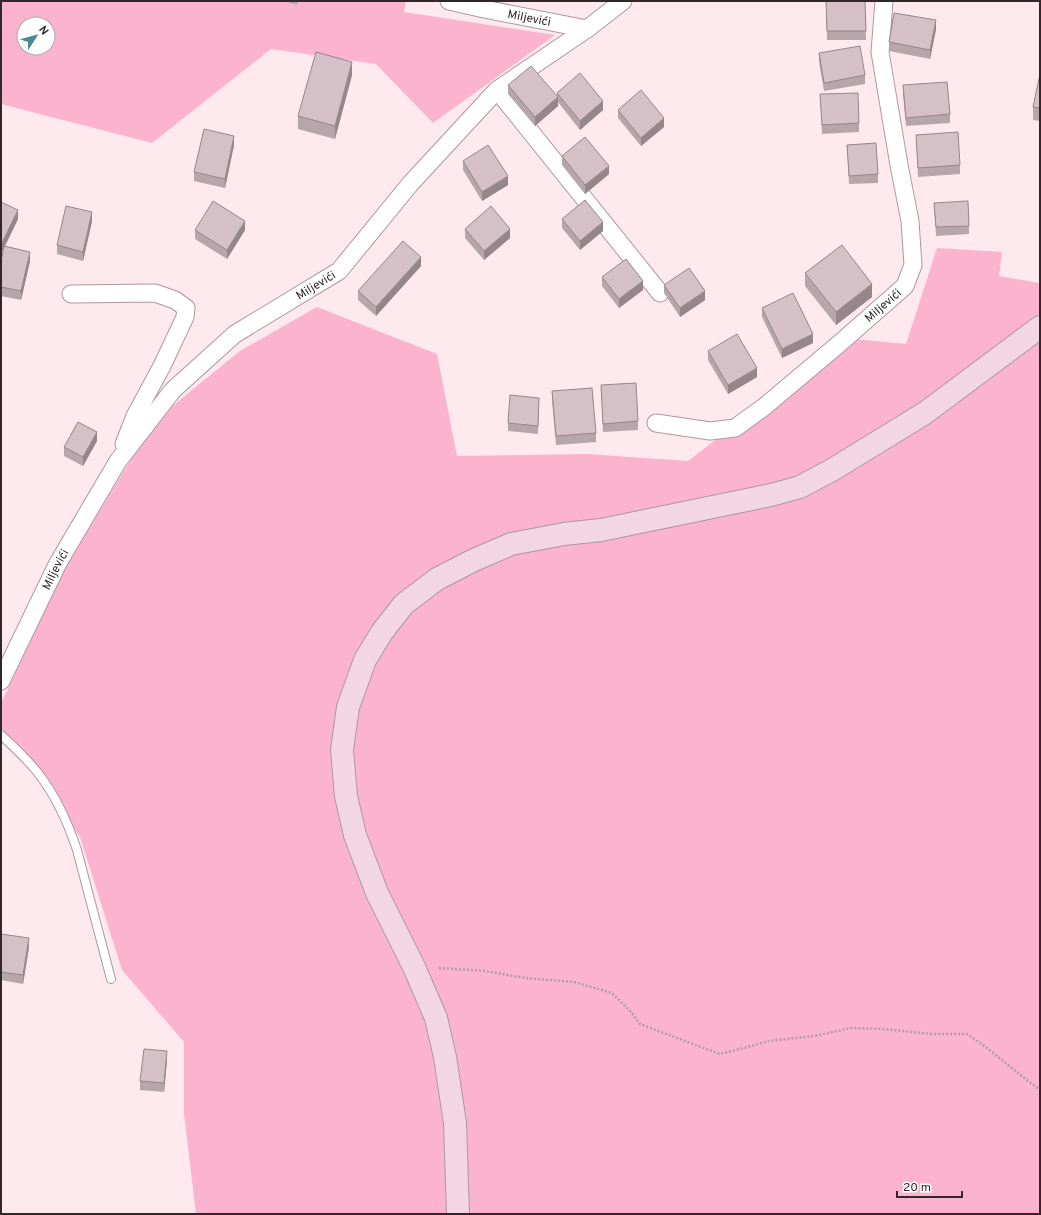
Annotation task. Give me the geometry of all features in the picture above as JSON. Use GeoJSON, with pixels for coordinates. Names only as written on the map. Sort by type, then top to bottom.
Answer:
{"type":"FeatureCollection","features":[{"type":"Feature","properties":{"kind":"main road"},"geometry":{"type":"LineString","coordinates":[[458,1214],[455,1123],[445,1057],[436,1018],[414,966],[378,893],[355,835],[346,796],[342,750],[348,707],[365,660],[382,632],[404,604],[437,579],[474,560],[511,544],[564,534],[609,528],[771,495],[800,487],[832,470],[925,414],[1040,327]]}},
{"type":"Feature","properties":{"kind":"street","name":"Miljevići"},"geometry":{"type":"LineString","coordinates":[[449,1],[587,29]]}},
{"type":"Feature","properties":{"kind":"street","name":"Miljevići"},"geometry":{"type":"LineString","coordinates":[[1,681],[58,563],[118,461],[173,390],[235,334],[339,271],[411,183],[497,90],[587,29],[623,1]]}},
{"type":"Feature","properties":{"kind":"street","name":"Miljevići"},"geometry":{"type":"LineString","coordinates":[[656,423],[710,431],[735,428],[764,407],[823,358],[905,286],[913,265],[910,221],[880,52],[884,1]]}},
{"type":"Feature","properties":{"kind":"street"},"geometry":{"type":"LineString","coordinates":[[497,90],[660,293]]}},
{"type":"Feature","properties":{"kind":"street","name":"Miljevići"},"geometry":{"type":"LineString","coordinates":[[71,294],[154,293],[175,300],[186,308],[185,317],[162,366],[135,416],[118,461]]}},
{"type":"Feature","properties":{"kind":"lane"},"geometry":{"type":"LineString","coordinates":[[1,735],[38,773],[62,811],[71,830],[111,979]]}},
{"type":"Feature","properties":{"kind":"path"},"geometry":{"type":"LineString","coordinates":[[414,966],[485,971],[525,978],[574,982],[612,993],[631,1012],[640,1024],[720,1054],[769,1041],[814,1036],[852,1028],[883,1029],[932,1034],[967,1034],[1040,1090]]}},
{"type":"Feature","properties":{"kind":"shaded area"},"geometry":{"type":"Polygon","coordinates":[[[1,1],[406,1],[404,12],[555,35],[433,123],[376,64],[271,49],[152,143],[1,104],[1,1]]]}},
{"type":"Feature","properties":{"kind":"shaded area"},"geometry":{"type":"Polygon","coordinates":[[[937,248],[1002,252],[999,276],[1040,282],[1040,1214],[196,1214],[184,1114],[184,1042],[122,970],[80,837],[1,728],[1,703],[67,565],[154,421],[240,351],[317,307],[437,354],[457,456],[587,454],[688,461],[844,338],[906,344],[937,248]]]}},
{"type":"Feature","properties":{"kind":"building"},"geometry":{"type":"Polygon","coordinates":[[[826,1],[865,1],[866,31],[827,31],[826,1]]]}},
{"type":"Feature","properties":{"kind":"building"},"geometry":{"type":"Polygon","coordinates":[[[894,13],[936,20],[930,50],[889,42],[894,13]]]}},
{"type":"Feature","properties":{"kind":"building"},"geometry":{"type":"Polygon","coordinates":[[[860,46],[865,75],[824,83],[819,53],[860,46]]]}},
{"type":"Feature","properties":{"kind":"building"},"geometry":{"type":"Polygon","coordinates":[[[316,52],[352,62],[335,126],[298,116],[316,52]]]}},
{"type":"Feature","properties":{"kind":"building"},"geometry":{"type":"Polygon","coordinates":[[[531,66],[558,97],[535,117],[508,85],[531,66]]]}},
{"type":"Feature","properties":{"kind":"building"},"geometry":{"type":"Polygon","coordinates":[[[580,73],[603,101],[580,121],[557,93],[580,73]]]}},
{"type":"Feature","properties":{"kind":"building"},"geometry":{"type":"Polygon","coordinates":[[[1040,74],[1040,108],[1033,107],[1040,74]]]}},
{"type":"Feature","properties":{"kind":"building"},"geometry":{"type":"Polygon","coordinates":[[[947,82],[950,114],[906,118],[903,85],[947,82]]]}},
{"type":"Feature","properties":{"kind":"building"},"geometry":{"type":"Polygon","coordinates":[[[641,90],[664,118],[641,138],[618,110],[641,90]]]}},
{"type":"Feature","properties":{"kind":"building"},"geometry":{"type":"Polygon","coordinates":[[[858,93],[859,123],[822,125],[820,94],[858,93]]]}},
{"type":"Feature","properties":{"kind":"building"},"geometry":{"type":"Polygon","coordinates":[[[204,129],[234,136],[225,179],[194,172],[204,129]]]}},
{"type":"Feature","properties":{"kind":"building"},"geometry":{"type":"Polygon","coordinates":[[[958,132],[960,165],[918,168],[916,135],[958,132]]]}},
{"type":"Feature","properties":{"kind":"building"},"geometry":{"type":"Polygon","coordinates":[[[585,137],[609,166],[585,185],[562,156],[585,137]]]}},
{"type":"Feature","properties":{"kind":"building"},"geometry":{"type":"Polygon","coordinates":[[[876,143],[878,174],[849,176],[847,145],[876,143]]]}},
{"type":"Feature","properties":{"kind":"building"},"geometry":{"type":"Polygon","coordinates":[[[488,145],[508,176],[482,192],[463,161],[488,145]]]}},
{"type":"Feature","properties":{"kind":"building"},"geometry":{"type":"Polygon","coordinates":[[[585,200],[603,222],[580,241],[562,219],[585,200]]]}},
{"type":"Feature","properties":{"kind":"building"},"geometry":{"type":"Polygon","coordinates":[[[213,201],[245,221],[227,250],[195,230],[213,201]]]}},
{"type":"Feature","properties":{"kind":"building"},"geometry":{"type":"Polygon","coordinates":[[[968,201],[969,226],[936,227],[934,203],[968,201]]]}},
{"type":"Feature","properties":{"kind":"building"},"geometry":{"type":"Polygon","coordinates":[[[1,202],[18,210],[2,243],[1,242],[1,202]]]}},
{"type":"Feature","properties":{"kind":"building"},"geometry":{"type":"Polygon","coordinates":[[[66,206],[92,212],[83,252],[57,245],[66,206]]]}},
{"type":"Feature","properties":{"kind":"building"},"geometry":{"type":"Polygon","coordinates":[[[491,206],[510,229],[484,251],[465,229],[491,206]]]}},
{"type":"Feature","properties":{"kind":"building"},"geometry":{"type":"Polygon","coordinates":[[[403,241],[421,257],[376,307],[358,291],[403,241]]]}},
{"type":"Feature","properties":{"kind":"building"},"geometry":{"type":"Polygon","coordinates":[[[842,245],[872,284],[836,312],[805,273],[842,245]]]}},
{"type":"Feature","properties":{"kind":"building"},"geometry":{"type":"Polygon","coordinates":[[[4,246],[30,252],[21,291],[1,287],[1,261],[4,246]]]}},
{"type":"Feature","properties":{"kind":"building"},"geometry":{"type":"Polygon","coordinates":[[[626,259],[643,281],[619,299],[602,277],[626,259]]]}},
{"type":"Feature","properties":{"kind":"building"},"geometry":{"type":"Polygon","coordinates":[[[689,268],[705,291],[680,308],[664,285],[689,268]]]}},
{"type":"Feature","properties":{"kind":"building"},"geometry":{"type":"Polygon","coordinates":[[[793,293],[813,334],[782,349],[762,308],[793,293]]]}},
{"type":"Feature","properties":{"kind":"building"},"geometry":{"type":"Polygon","coordinates":[[[737,334],[757,368],[728,385],[708,351],[737,334]]]}},
{"type":"Feature","properties":{"kind":"building"},"geometry":{"type":"Polygon","coordinates":[[[636,383],[638,421],[603,424],[601,385],[636,383]]]}},
{"type":"Feature","properties":{"kind":"building"},"geometry":{"type":"Polygon","coordinates":[[[592,388],[596,433],[556,436],[552,391],[592,388]]]}},
{"type":"Feature","properties":{"kind":"building"},"geometry":{"type":"Polygon","coordinates":[[[510,395],[539,398],[538,426],[508,423],[510,395]]]}},
{"type":"Feature","properties":{"kind":"building"},"geometry":{"type":"Polygon","coordinates":[[[78,422],[97,432],[83,457],[64,447],[78,422]]]}},
{"type":"Feature","properties":{"kind":"building"},"geometry":{"type":"Polygon","coordinates":[[[1,934],[29,938],[23,975],[1,972],[1,934]]]}},
{"type":"Feature","properties":{"kind":"building"},"geometry":{"type":"Polygon","coordinates":[[[144,1049],[167,1051],[164,1083],[140,1081],[144,1049]]]}}]}
